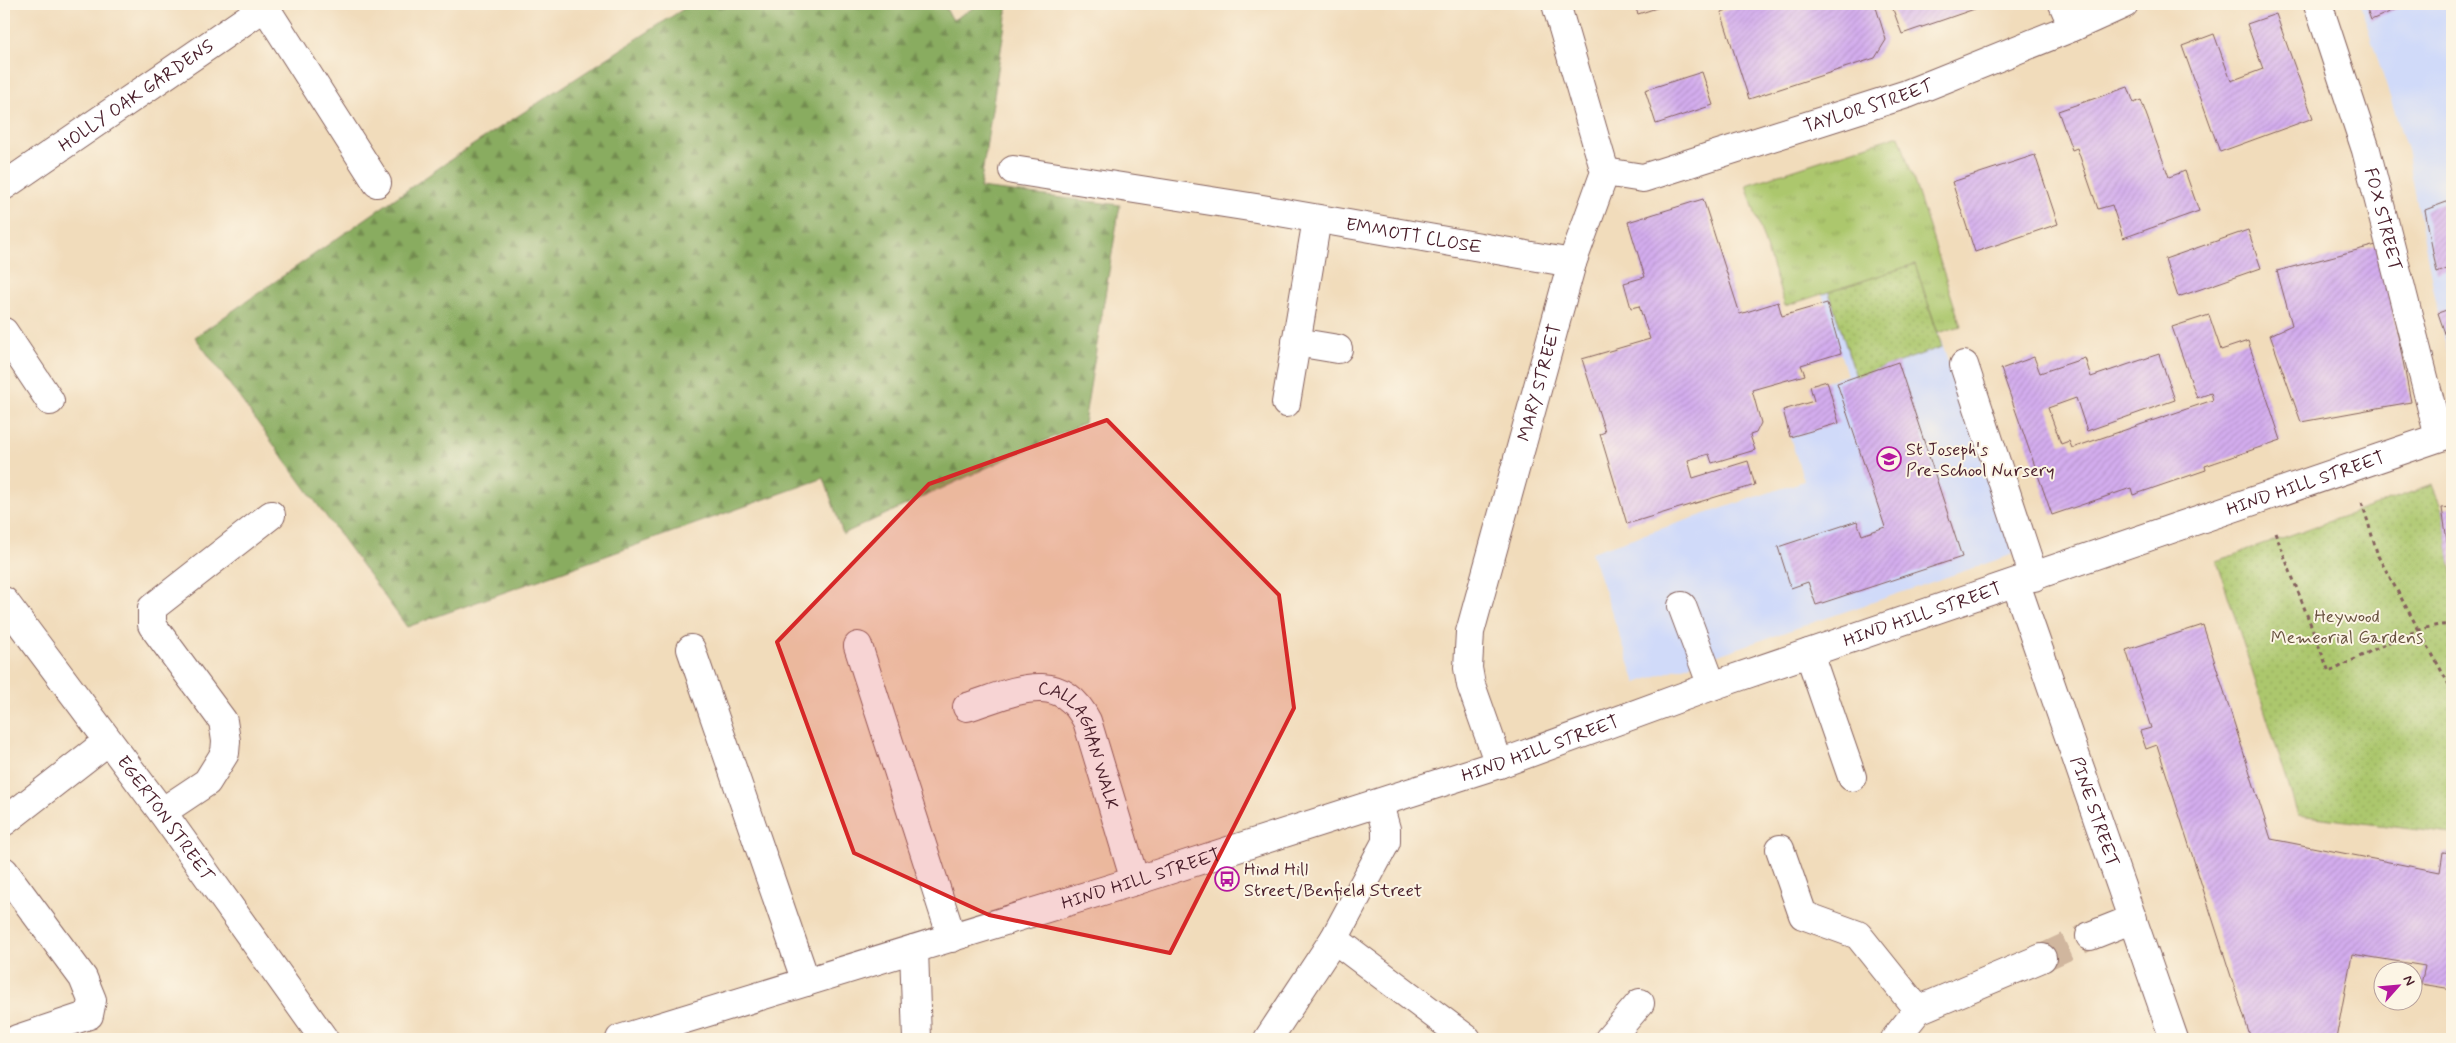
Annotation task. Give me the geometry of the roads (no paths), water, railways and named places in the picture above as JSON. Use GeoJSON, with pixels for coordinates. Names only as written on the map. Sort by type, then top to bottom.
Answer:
{"type":"FeatureCollection","features":[{"type":"Feature","properties":{"kind":"street"},"geometry":{"type":"LineString","coordinates":[[1556,4],[1605,172]]}},
{"type":"Feature","properties":{"kind":"street","name":"TAYLOR STREET"},"geometry":{"type":"LineString","coordinates":[[1605,172],[1642,178],[1907,94],[2068,15],[2124,4]]}},
{"type":"Feature","properties":{"kind":"street","name":"FOX STREET"},"geometry":{"type":"LineString","coordinates":[[2318,4],[2366,150],[2446,435]]}},
{"type":"Feature","properties":{"kind":"street"},"geometry":{"type":"LineString","coordinates":[[267,5],[377,183]]}},
{"type":"Feature","properties":{"kind":"street","name":"HOLLY OAK GARDENS"},"geometry":{"type":"LineString","coordinates":[[4,186],[267,5]]}},
{"type":"Feature","properties":{"kind":"street","name":"EMMOTT CLOSE"},"geometry":{"type":"LineString","coordinates":[[1013,170],[1256,208],[1572,264]]}},
{"type":"Feature","properties":{"kind":"street","name":"MARY STREET"},"geometry":{"type":"LineString","coordinates":[[1499,764],[1471,685],[1468,668],[1470,632],[1572,264],[1605,172]]}},
{"type":"Feature","properties":{"kind":"street"},"geometry":{"type":"LineString","coordinates":[[1286,403],[1317,219]]}},
{"type":"Feature","properties":{"kind":"street"},"geometry":{"type":"LineString","coordinates":[[4,332],[50,401]]}},
{"type":"Feature","properties":{"kind":"street"},"geometry":{"type":"LineString","coordinates":[[1296,342],[1338,349]]}},
{"type":"Feature","properties":{"kind":"street","name":"PINE STREET"},"geometry":{"type":"LineString","coordinates":[[1964,365],[2025,581],[2133,919],[2174,1039]]}},
{"type":"Feature","properties":{"kind":"street","name":"HIND HILL STREET"},"geometry":{"type":"LineString","coordinates":[[620,1039],[952,938],[1379,804],[1499,764],[1712,686],[2025,581],[2446,435]]}},
{"type":"Feature","properties":{"kind":"street"},"geometry":{"type":"LineString","coordinates":[[162,812],[208,782],[225,753],[226,741],[223,721],[152,625],[152,608],[270,515]]}},
{"type":"Feature","properties":{"kind":"street","name":"EGERTON STREET"},"geometry":{"type":"LineString","coordinates":[[4,602],[162,812],[324,1039]]}},
{"type":"Feature","properties":{"kind":"street"},"geometry":{"type":"LineString","coordinates":[[1682,606],[1712,686]]}},
{"type":"Feature","properties":{"kind":"street"},"geometry":{"type":"LineString","coordinates":[[858,646],[952,938]]}},
{"type":"Feature","properties":{"kind":"street"},"geometry":{"type":"LineString","coordinates":[[691,649],[806,982]]}},
{"type":"Feature","properties":{"kind":"street"},"geometry":{"type":"LineString","coordinates":[[1809,653],[1852,777]]}},
{"type":"Feature","properties":{"kind":"street","name":"CALLAGHAN WALK"},"geometry":{"type":"LineString","coordinates":[[967,707],[1030,687],[1044,687],[1058,690],[1080,708],[1087,721],[1135,881]]}},
{"type":"Feature","properties":{"kind":"street"},"geometry":{"type":"LineString","coordinates":[[4,822],[108,741]]}},
{"type":"Feature","properties":{"kind":"street"},"geometry":{"type":"LineString","coordinates":[[1268,1039],[1334,939],[1386,842],[1386,829],[1379,804]]}},
{"type":"Feature","properties":{"kind":"street"},"geometry":{"type":"LineString","coordinates":[[1780,849],[1802,915],[1858,936],[1918,1010]]}},
{"type":"Feature","properties":{"kind":"street"},"geometry":{"type":"LineString","coordinates":[[4,871],[83,978],[92,1000],[89,1015],[17,1039]]}},
{"type":"Feature","properties":{"kind":"street"},"geometry":{"type":"LineString","coordinates":[[2090,936],[2133,919]]}},
{"type":"Feature","properties":{"kind":"street"},"geometry":{"type":"LineString","coordinates":[[1334,939],[1467,1039]]}},
{"type":"Feature","properties":{"kind":"street"},"geometry":{"type":"LineString","coordinates":[[914,949],[917,1039]]}},
{"type":"Feature","properties":{"kind":"street"},"geometry":{"type":"LineString","coordinates":[[1896,1039],[1918,1010],[2042,958]]}},
{"type":"Feature","properties":{"kind":"street"},"geometry":{"type":"LineString","coordinates":[[1609,1039],[1640,1003]]}},
{"type":"Feature","properties":{"kind":"tunnel"},"geometry":{"type":"LineString","coordinates":[[2042,958],[2090,936]]}},
{"type":"Feature","properties":{"kind":"place","name":"St Joseph's Pre-School Nursery"},"geometry":{"type":"Point","coordinates":[1889,459]}},
{"type":"Feature","properties":{"kind":"place","name":"Hind Hill Street/Benfield Street"},"geometry":{"type":"Point","coordinates":[1227,879]}},
{"type":"Feature","properties":{"kind":"park label","name":"Heywood Memeorial Gardens"},"geometry":{"type":"Point","coordinates":[2347,626]}}]}
